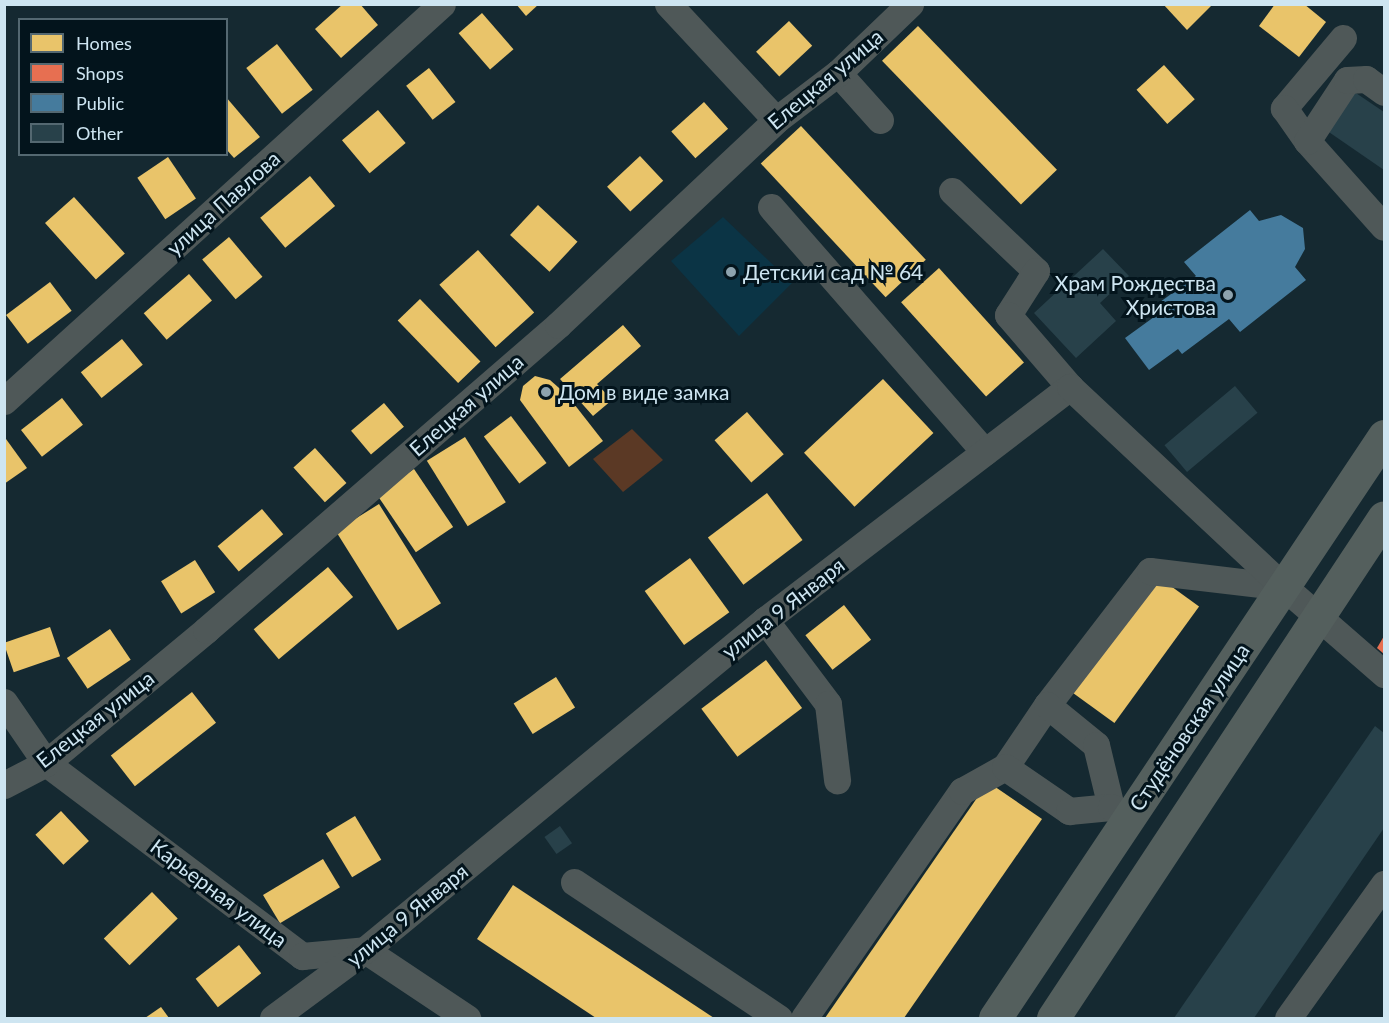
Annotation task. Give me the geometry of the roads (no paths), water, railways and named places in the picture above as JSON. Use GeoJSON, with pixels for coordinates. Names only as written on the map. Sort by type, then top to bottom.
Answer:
{"type":"FeatureCollection","features":[{"type":"Feature","properties":{"kind":"main road","name":"Студёновская улица"},"geometry":{"type":"LineString","coordinates":[[995,1018],[1120,812],[1284,587],[1384,436]]}},
{"type":"Feature","properties":{"kind":"main road"},"geometry":{"type":"LineString","coordinates":[[1053,1018],[1384,517]]}},
{"type":"Feature","properties":{"kind":"street","name":"улица Павлова"},"geometry":{"type":"LineString","coordinates":[[4,401],[442,4]]}},
{"type":"Feature","properties":{"kind":"street"},"geometry":{"type":"LineString","coordinates":[[668,4],[776,120]]}},
{"type":"Feature","properties":{"kind":"street","name":"Елецкая улица"},"geometry":{"type":"LineString","coordinates":[[4,785],[46,763],[558,325],[776,120],[838,73],[910,4]]}},
{"type":"Feature","properties":{"kind":"street"},"geometry":{"type":"LineString","coordinates":[[1342,38],[1284,108],[1306,141],[1384,226]]}},
{"type":"Feature","properties":{"kind":"street"},"geometry":{"type":"LineString","coordinates":[[838,73],[880,120]]}},
{"type":"Feature","properties":{"kind":"street"},"geometry":{"type":"LineString","coordinates":[[1306,141],[1347,80],[1366,79],[1384,92]]}},
{"type":"Feature","properties":{"kind":"street"},"geometry":{"type":"LineString","coordinates":[[952,191],[1036,270],[1008,315],[1070,387],[1284,587],[1318,614],[1384,674]]}},
{"type":"Feature","properties":{"kind":"street"},"geometry":{"type":"LineString","coordinates":[[771,207],[986,452]]}},
{"type":"Feature","properties":{"kind":"street","name":"улица 9 Января"},"geometry":{"type":"LineString","coordinates":[[273,1018],[365,951],[765,620],[1070,387]]}},
{"type":"Feature","properties":{"kind":"street"},"geometry":{"type":"LineString","coordinates":[[804,1018],[962,791],[1005,767],[1047,705],[1150,571],[1284,587]]}},
{"type":"Feature","properties":{"kind":"street"},"geometry":{"type":"LineString","coordinates":[[765,620],[828,704],[837,780]]}},
{"type":"Feature","properties":{"kind":"street","name":"Карьерная улица"},"geometry":{"type":"LineString","coordinates":[[4,702],[46,763],[302,956],[365,951]]}},
{"type":"Feature","properties":{"kind":"street"},"geometry":{"type":"LineString","coordinates":[[1005,767],[1069,811],[1120,812],[1096,745],[1047,705]]}},
{"type":"Feature","properties":{"kind":"street"},"geometry":{"type":"LineString","coordinates":[[574,882],[779,1018]]}},
{"type":"Feature","properties":{"kind":"street"},"geometry":{"type":"LineString","coordinates":[[1288,1018],[1384,884]]}},
{"type":"Feature","properties":{"kind":"street"},"geometry":{"type":"LineString","coordinates":[[365,951],[467,1018]]}},
{"type":"Feature","properties":{"kind":"place","name":"Детский сад № 64"},"geometry":{"type":"Point","coordinates":[731,272]}},
{"type":"Feature","properties":{"kind":"place","name":"Храм Рождества Христова"},"geometry":{"type":"Point","coordinates":[1228,295]}},
{"type":"Feature","properties":{"kind":"place","name":"Дом в виде замка"},"geometry":{"type":"Point","coordinates":[546,392]}}]}
